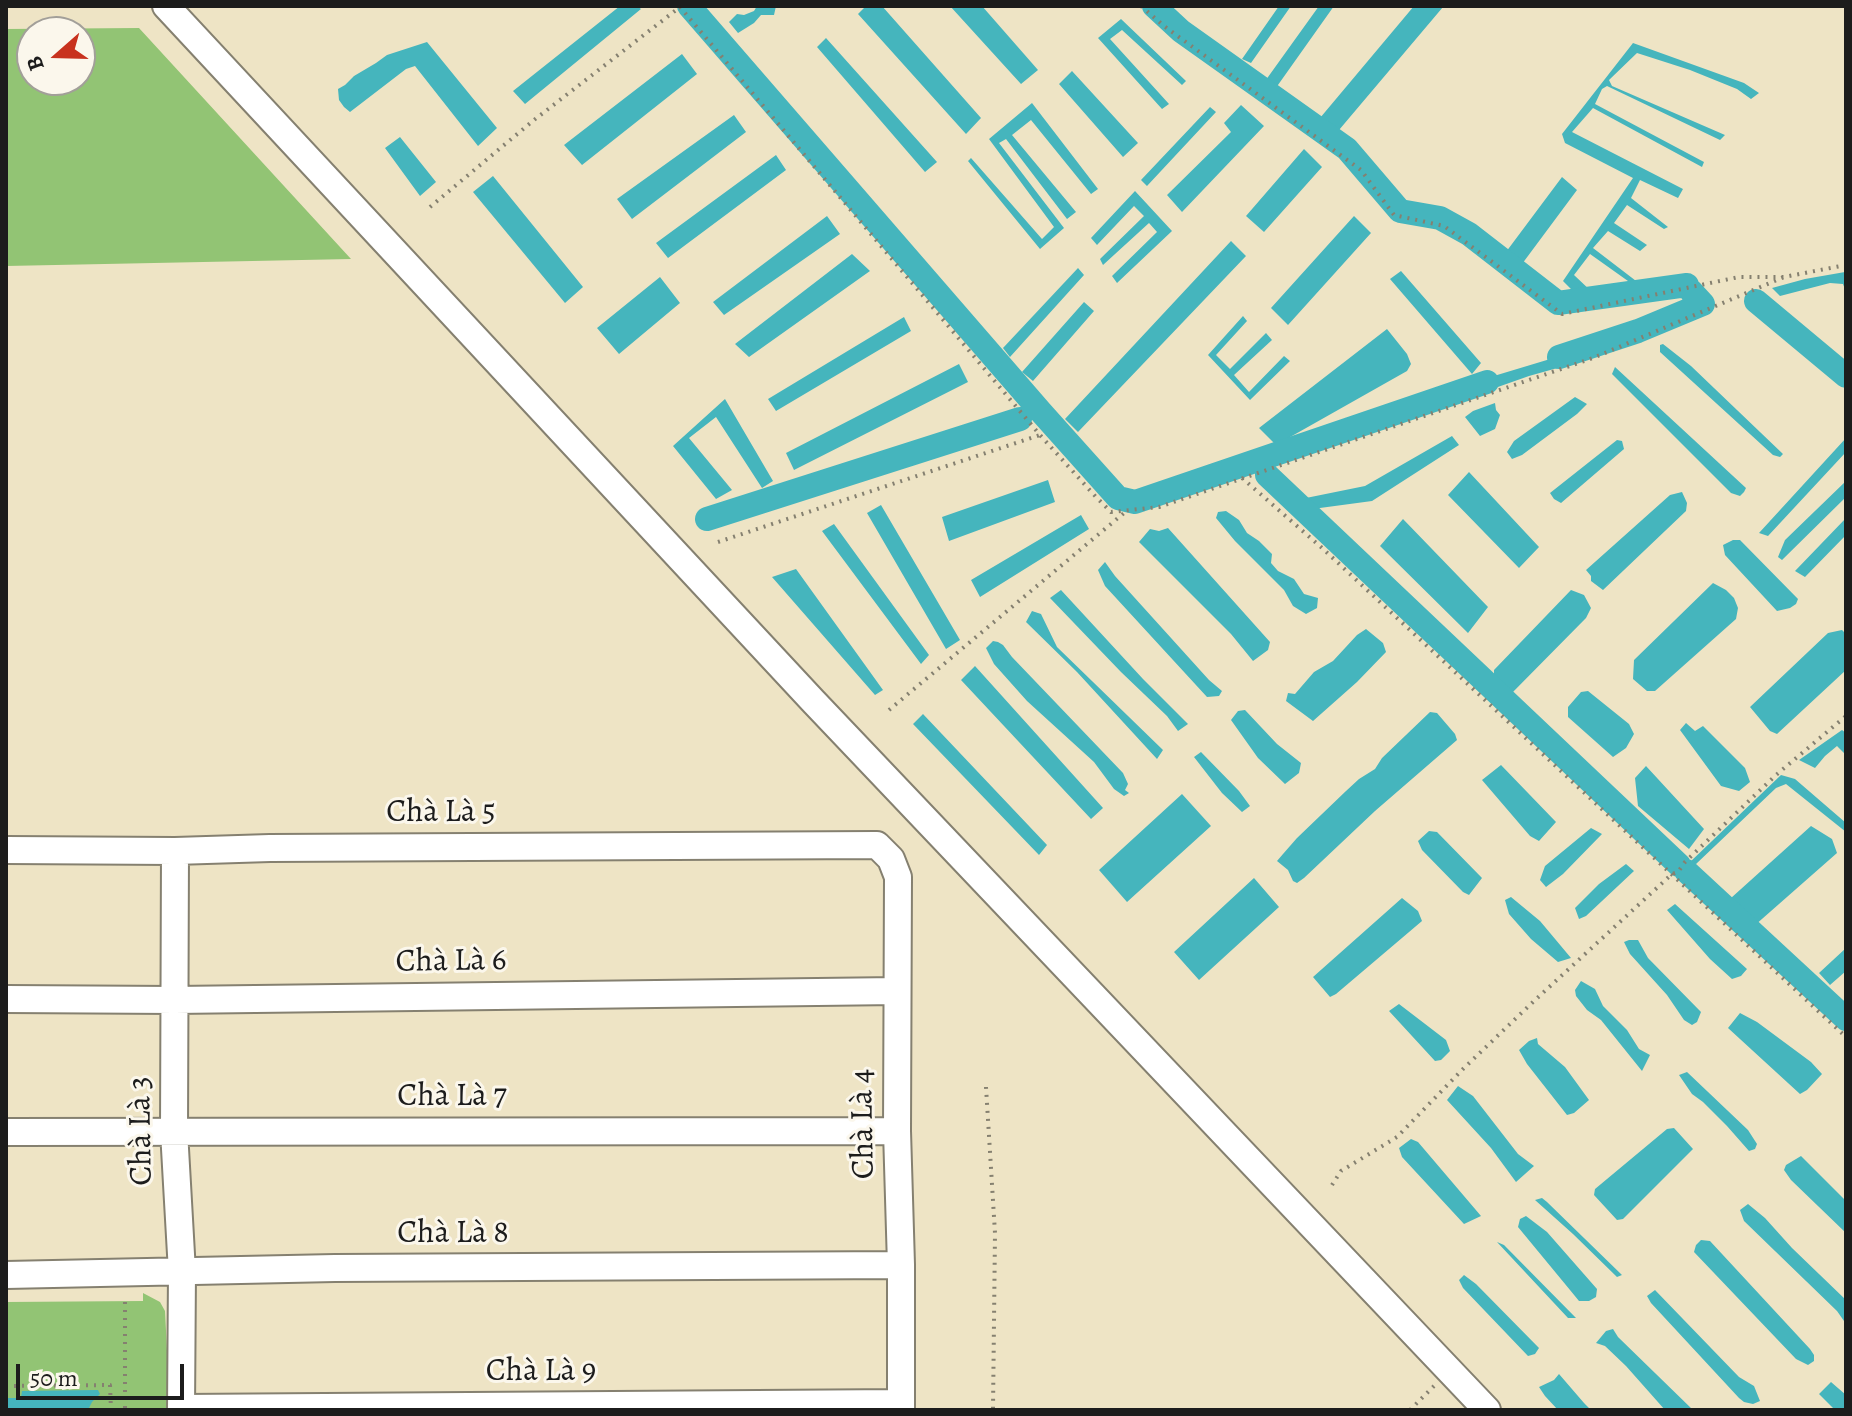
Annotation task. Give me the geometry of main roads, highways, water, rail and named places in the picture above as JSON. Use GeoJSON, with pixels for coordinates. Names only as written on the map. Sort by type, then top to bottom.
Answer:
{"type":"FeatureCollection","features":[{"type":"Feature","properties":{"kind":"water"},"geometry":{"type":"Polygon","coordinates":[[[620,6],[637,6],[641,9],[525,104],[513,91],[620,6]]]}},
{"type":"Feature","properties":{"kind":"water"},"geometry":{"type":"Polygon","coordinates":[[[757,6],[776,6],[774,15],[761,15],[738,33],[729,22],[737,14],[754,11],[757,6]]]}},
{"type":"Feature","properties":{"kind":"water"},"geometry":{"type":"Polygon","coordinates":[[[866,6],[882,6],[981,118],[966,134],[858,14],[866,6]]]}},
{"type":"Feature","properties":{"kind":"water"},"geometry":{"type":"Polygon","coordinates":[[[950,6],[982,6],[1038,70],[1021,84],[950,6]]]}},
{"type":"Feature","properties":{"kind":"water"},"geometry":{"type":"Polygon","coordinates":[[[1279,6],[1291,6],[1251,63],[1242,59],[1279,6]]]}},
{"type":"Feature","properties":{"kind":"water"},"geometry":{"type":"Polygon","coordinates":[[[1319,6],[1334,6],[1273,92],[1263,84],[1319,6]]]}},
{"type":"Feature","properties":{"kind":"water"},"geometry":{"type":"Polygon","coordinates":[[[1414,6],[1443,7],[1339,130],[1320,118],[1414,6]]]}},
{"type":"Feature","properties":{"kind":"water"},"geometry":{"type":"Polygon","coordinates":[[[1121,19],[1186,81],[1182,85],[1122,30],[1110,39],[1169,104],[1162,109],[1098,38],[1121,19]]]}},
{"type":"Feature","properties":{"kind":"water"},"geometry":{"type":"Polygon","coordinates":[[[826,38],[937,162],[925,172],[817,47],[826,38]]]}},
{"type":"Feature","properties":{"kind":"water"},"geometry":{"type":"Polygon","coordinates":[[[427,42],[497,128],[478,146],[415,66],[406,69],[350,112],[339,100],[338,89],[354,76],[387,55],[427,42]]]}},
{"type":"Feature","properties":{"kind":"water"},"geometry":{"type":"Polygon","coordinates":[[[1633,43],[1744,83],[1759,93],[1751,99],[1737,89],[1690,70],[1637,53],[1609,80],[1612,86],[1725,135],[1720,140],[1607,86],[1602,89],[1595,104],[1704,162],[1702,167],[1593,108],[1572,132],[1683,189],[1678,198],[1640,180],[1631,198],[1668,227],[1664,229],[1627,205],[1614,223],[1647,245],[1640,251],[1608,231],[1593,248],[1640,284],[1635,286],[1590,254],[1574,275],[1592,292],[1577,295],[1563,281],[1633,178],[1565,143],[1562,134],[1633,43]]]}},
{"type":"Feature","properties":{"kind":"water"},"geometry":{"type":"Polygon","coordinates":[[[682,54],[697,74],[582,165],[564,145],[682,54]]]}},
{"type":"Feature","properties":{"kind":"water"},"geometry":{"type":"Polygon","coordinates":[[[1072,71],[1138,143],[1123,157],[1059,84],[1072,71]]]}},
{"type":"Feature","properties":{"kind":"water"},"geometry":{"type":"Polygon","coordinates":[[[1032,103],[1098,189],[1091,194],[1031,120],[1012,135],[1076,212],[1067,219],[1006,139],[999,143],[1064,228],[1040,249],[968,161],[971,158],[1042,239],[1054,227],[989,139],[1032,103]]]}},
{"type":"Feature","properties":{"kind":"water"},"geometry":{"type":"Polygon","coordinates":[[[1241,105],[1264,126],[1182,212],[1167,195],[1231,132],[1224,123],[1241,105]]]}},
{"type":"Feature","properties":{"kind":"water"},"geometry":{"type":"Polygon","coordinates":[[[1210,107],[1216,112],[1147,186],[1141,180],[1210,107]]]}},
{"type":"Feature","properties":{"kind":"water"},"geometry":{"type":"Polygon","coordinates":[[[734,115],[746,132],[632,219],[617,199],[734,115]]]}},
{"type":"Feature","properties":{"kind":"water"},"geometry":{"type":"Polygon","coordinates":[[[400,137],[436,182],[420,196],[385,148],[400,137]]]}},
{"type":"Feature","properties":{"kind":"water"},"geometry":{"type":"Polygon","coordinates":[[[1304,149],[1322,167],[1264,232],[1246,216],[1304,149]]]}},
{"type":"Feature","properties":{"kind":"water"},"geometry":{"type":"Polygon","coordinates":[[[776,155],[786,170],[668,258],[656,243],[776,155]]]}},
{"type":"Feature","properties":{"kind":"water"},"geometry":{"type":"Polygon","coordinates":[[[493,176],[583,287],[565,303],[473,192],[493,176]]]}},
{"type":"Feature","properties":{"kind":"water"},"geometry":{"type":"Polygon","coordinates":[[[1562,177],[1577,190],[1522,264],[1506,252],[1562,177]]]}},
{"type":"Feature","properties":{"kind":"water"},"geometry":{"type":"Polygon","coordinates":[[[1135,191],[1172,231],[1117,283],[1112,276],[1157,232],[1149,223],[1103,265],[1100,259],[1144,216],[1134,206],[1097,245],[1091,238],[1135,191]]]}},
{"type":"Feature","properties":{"kind":"water"},"geometry":{"type":"Polygon","coordinates":[[[827,216],[840,234],[724,315],[713,302],[827,216]]]}},
{"type":"Feature","properties":{"kind":"water"},"geometry":{"type":"Polygon","coordinates":[[[1354,216],[1371,233],[1288,325],[1271,308],[1354,216]]]}},
{"type":"Feature","properties":{"kind":"water"},"geometry":{"type":"Polygon","coordinates":[[[1231,241],[1246,256],[1078,432],[1065,419],[1231,241]]]}},
{"type":"Feature","properties":{"kind":"water"},"geometry":{"type":"Polygon","coordinates":[[[852,254],[870,271],[749,357],[735,344],[852,254]]]}},
{"type":"Feature","properties":{"kind":"water"},"geometry":{"type":"Polygon","coordinates":[[[1078,268],[1084,275],[1010,357],[1003,348],[1078,268]]]}},
{"type":"Feature","properties":{"kind":"water"},"geometry":{"type":"Polygon","coordinates":[[[1401,271],[1481,363],[1472,374],[1390,279],[1401,271]]]}},
{"type":"Feature","properties":{"kind":"water"},"geometry":{"type":"Polygon","coordinates":[[[1845,272],[1846,292],[1843,284],[1830,283],[1780,296],[1772,288],[1805,279],[1845,272]]]}},
{"type":"Feature","properties":{"kind":"water"},"geometry":{"type":"Polygon","coordinates":[[[660,277],[680,303],[619,354],[597,328],[660,277]]]}},
{"type":"Feature","properties":{"kind":"water"},"geometry":{"type":"Polygon","coordinates":[[[1084,302],[1094,311],[1033,381],[1022,372],[1084,302]]]}},
{"type":"Feature","properties":{"kind":"water"},"geometry":{"type":"Polygon","coordinates":[[[1243,316],[1247,321],[1216,355],[1230,369],[1266,333],[1272,340],[1234,375],[1249,392],[1284,356],[1290,361],[1250,400],[1208,355],[1243,316]]]}},
{"type":"Feature","properties":{"kind":"water"},"geometry":{"type":"Polygon","coordinates":[[[904,317],[911,331],[776,411],[768,399],[904,317]]]}},
{"type":"Feature","properties":{"kind":"water"},"geometry":{"type":"Polygon","coordinates":[[[1387,329],[1407,354],[1411,364],[1407,371],[1276,445],[1259,428],[1387,329]]]}},
{"type":"Feature","properties":{"kind":"water"},"geometry":{"type":"Polygon","coordinates":[[[1663,344],[1691,366],[1783,454],[1780,457],[1773,455],[1660,352],[1660,345],[1663,344]]]}},
{"type":"Feature","properties":{"kind":"water"},"geometry":{"type":"Polygon","coordinates":[[[1590,347],[1593,358],[1478,394],[1461,397],[1457,391],[1464,385],[1590,347]]]}},
{"type":"Feature","properties":{"kind":"water"},"geometry":{"type":"Polygon","coordinates":[[[959,364],[968,382],[794,470],[786,453],[959,364]]]}},
{"type":"Feature","properties":{"kind":"water"},"geometry":{"type":"Polygon","coordinates":[[[1615,367],[1746,488],[1740,496],[1731,493],[1612,374],[1615,367]]]}},
{"type":"Feature","properties":{"kind":"water"},"geometry":{"type":"Polygon","coordinates":[[[1575,397],[1587,404],[1522,455],[1512,459],[1507,452],[1514,441],[1575,397]]]}},
{"type":"Feature","properties":{"kind":"water"},"geometry":{"type":"Polygon","coordinates":[[[725,399],[773,481],[762,488],[716,417],[689,438],[732,490],[716,499],[673,446],[725,399]]]}},
{"type":"Feature","properties":{"kind":"water"},"geometry":{"type":"Polygon","coordinates":[[[1495,403],[1500,415],[1495,429],[1480,436],[1465,417],[1495,403]]]}},
{"type":"Feature","properties":{"kind":"water"},"geometry":{"type":"Polygon","coordinates":[[[1452,436],[1459,445],[1372,501],[1305,510],[1301,499],[1365,486],[1452,436]]]}},
{"type":"Feature","properties":{"kind":"water"},"geometry":{"type":"Polygon","coordinates":[[[1846,438],[1846,452],[1768,536],[1759,533],[1846,438]]]}},
{"type":"Feature","properties":{"kind":"water"},"geometry":{"type":"Polygon","coordinates":[[[1617,440],[1622,441],[1624,449],[1561,503],[1554,499],[1550,493],[1617,440]]]}},
{"type":"Feature","properties":{"kind":"water"},"geometry":{"type":"Polygon","coordinates":[[[1469,472],[1539,547],[1519,568],[1448,495],[1469,472]]]}},
{"type":"Feature","properties":{"kind":"water"},"geometry":{"type":"Polygon","coordinates":[[[1048,480],[1055,502],[949,541],[942,517],[1048,480]]]}},
{"type":"Feature","properties":{"kind":"water"},"geometry":{"type":"Polygon","coordinates":[[[1846,481],[1846,497],[1782,560],[1778,557],[1785,540],[1846,481]]]}},
{"type":"Feature","properties":{"kind":"water"},"geometry":{"type":"Polygon","coordinates":[[[1682,492],[1687,503],[1686,511],[1603,590],[1591,581],[1586,570],[1670,495],[1682,492]]]}},
{"type":"Feature","properties":{"kind":"water"},"geometry":{"type":"Polygon","coordinates":[[[881,505],[960,640],[946,649],[867,513],[881,505]]]}},
{"type":"Feature","properties":{"kind":"water"},"geometry":{"type":"Polygon","coordinates":[[[1226,511],[1272,554],[1271,563],[1278,571],[1294,579],[1304,594],[1318,598],[1317,608],[1306,614],[1293,606],[1284,590],[1216,518],[1218,512],[1226,511]]]}},
{"type":"Feature","properties":{"kind":"water"},"geometry":{"type":"Polygon","coordinates":[[[1081,515],[1089,529],[980,597],[971,580],[1081,515]]]}},
{"type":"Feature","properties":{"kind":"water"},"geometry":{"type":"Polygon","coordinates":[[[1846,518],[1846,535],[1805,577],[1795,571],[1846,518]]]}},
{"type":"Feature","properties":{"kind":"water"},"geometry":{"type":"Polygon","coordinates":[[[1403,519],[1488,607],[1468,633],[1380,546],[1403,519]]]}},
{"type":"Feature","properties":{"kind":"water"},"geometry":{"type":"Polygon","coordinates":[[[834,524],[929,655],[921,664],[822,531],[834,524]]]}},
{"type":"Feature","properties":{"kind":"water"},"geometry":{"type":"Polygon","coordinates":[[[1168,528],[1270,642],[1268,650],[1253,661],[1231,634],[1139,542],[1150,529],[1159,531],[1168,528]]]}},
{"type":"Feature","properties":{"kind":"water"},"geometry":{"type":"Polygon","coordinates":[[[1740,540],[1798,599],[1796,604],[1777,611],[1725,555],[1723,545],[1740,540]]]}},
{"type":"Feature","properties":{"kind":"water"},"geometry":{"type":"Polygon","coordinates":[[[1105,562],[1222,691],[1219,696],[1207,697],[1105,586],[1098,570],[1105,562]]]}},
{"type":"Feature","properties":{"kind":"water"},"geometry":{"type":"Polygon","coordinates":[[[796,569],[883,690],[875,695],[772,577],[796,569]]]}},
{"type":"Feature","properties":{"kind":"water"},"geometry":{"type":"Polygon","coordinates":[[[1713,583],[1734,598],[1738,608],[1736,619],[1655,691],[1647,691],[1633,679],[1634,660],[1713,583]]]}},
{"type":"Feature","properties":{"kind":"water"},"geometry":{"type":"Polygon","coordinates":[[[1061,590],[1188,724],[1178,731],[1167,716],[1050,598],[1061,590]]]}},
{"type":"Feature","properties":{"kind":"water"},"geometry":{"type":"Polygon","coordinates":[[[1571,590],[1584,595],[1591,608],[1586,618],[1510,695],[1502,693],[1494,682],[1494,670],[1571,590]]]}},
{"type":"Feature","properties":{"kind":"water"},"geometry":{"type":"Polygon","coordinates":[[[1032,611],[1041,614],[1057,647],[1163,750],[1157,759],[1026,622],[1032,611]]]}},
{"type":"Feature","properties":{"kind":"water"},"geometry":{"type":"Polygon","coordinates":[[[1366,629],[1383,643],[1386,652],[1357,682],[1313,721],[1286,701],[1288,693],[1295,694],[1314,672],[1333,661],[1366,629]]]}},
{"type":"Feature","properties":{"kind":"water"},"geometry":{"type":"Polygon","coordinates":[[[1842,630],[1846,634],[1846,670],[1777,734],[1770,731],[1750,707],[1828,633],[1842,630]]]}},
{"type":"Feature","properties":{"kind":"water"},"geometry":{"type":"Polygon","coordinates":[[[993,641],[1003,645],[1123,773],[1128,784],[1125,790],[1129,793],[1124,796],[1114,789],[1094,762],[1027,701],[994,664],[986,648],[993,641]]]}},
{"type":"Feature","properties":{"kind":"water"},"geometry":{"type":"Polygon","coordinates":[[[975,666],[1103,808],[1091,819],[961,680],[975,666]]]}},
{"type":"Feature","properties":{"kind":"water"},"geometry":{"type":"Polygon","coordinates":[[[1588,691],[1629,724],[1634,734],[1626,748],[1613,757],[1568,717],[1568,707],[1581,692],[1588,691]]]}},
{"type":"Feature","properties":{"kind":"water"},"geometry":{"type":"Polygon","coordinates":[[[1245,710],[1277,744],[1301,763],[1299,773],[1285,784],[1258,758],[1231,720],[1238,711],[1245,710]]]}},
{"type":"Feature","properties":{"kind":"water"},"geometry":{"type":"Polygon","coordinates":[[[1430,712],[1437,713],[1457,740],[1304,878],[1297,883],[1293,881],[1288,870],[1277,861],[1297,838],[1359,779],[1375,769],[1382,758],[1430,712]]]}},
{"type":"Feature","properties":{"kind":"water"},"geometry":{"type":"Polygon","coordinates":[[[923,714],[1047,845],[1039,855],[913,724],[923,714]]]}},
{"type":"Feature","properties":{"kind":"water"},"geometry":{"type":"Polygon","coordinates":[[[1686,723],[1695,731],[1703,726],[1745,768],[1750,782],[1739,791],[1721,786],[1680,730],[1686,723]]]}},
{"type":"Feature","properties":{"kind":"water"},"geometry":{"type":"Polygon","coordinates":[[[1842,730],[1846,733],[1846,755],[1837,746],[1815,768],[1799,760],[1842,730]]]}},
{"type":"Feature","properties":{"kind":"water"},"geometry":{"type":"Polygon","coordinates":[[[1201,752],[1250,806],[1242,812],[1222,793],[1194,757],[1201,752]]]}},
{"type":"Feature","properties":{"kind":"water"},"geometry":{"type":"Polygon","coordinates":[[[1501,765],[1556,822],[1539,841],[1530,836],[1482,780],[1501,765]]]}},
{"type":"Feature","properties":{"kind":"water"},"geometry":{"type":"Polygon","coordinates":[[[1646,766],[1704,829],[1689,849],[1638,806],[1635,778],[1646,766]]]}},
{"type":"Feature","properties":{"kind":"water"},"geometry":{"type":"Polygon","coordinates":[[[1781,775],[1795,779],[1846,823],[1846,832],[1786,784],[1776,788],[1696,864],[1689,863],[1781,775]]]}},
{"type":"Feature","properties":{"kind":"water"},"geometry":{"type":"Polygon","coordinates":[[[1182,794],[1211,826],[1127,902],[1099,870],[1182,794]]]}},
{"type":"Feature","properties":{"kind":"water"},"geometry":{"type":"Polygon","coordinates":[[[1811,826],[1832,839],[1837,853],[1754,926],[1737,913],[1731,898],[1811,826]]]}},
{"type":"Feature","properties":{"kind":"water"},"geometry":{"type":"Polygon","coordinates":[[[1591,828],[1602,834],[1546,887],[1540,880],[1545,866],[1591,828]]]}},
{"type":"Feature","properties":{"kind":"water"},"geometry":{"type":"Polygon","coordinates":[[[1429,831],[1437,832],[1482,878],[1469,895],[1422,850],[1418,841],[1429,831]]]}},
{"type":"Feature","properties":{"kind":"water"},"geometry":{"type":"Polygon","coordinates":[[[1626,864],[1634,871],[1579,919],[1575,908],[1599,884],[1626,864]]]}},
{"type":"Feature","properties":{"kind":"water"},"geometry":{"type":"Polygon","coordinates":[[[1254,878],[1279,907],[1199,980],[1174,952],[1254,878]]]}},
{"type":"Feature","properties":{"kind":"water"},"geometry":{"type":"Polygon","coordinates":[[[1511,897],[1540,921],[1571,958],[1558,962],[1531,939],[1509,914],[1505,900],[1511,897]]]}},
{"type":"Feature","properties":{"kind":"water"},"geometry":{"type":"Polygon","coordinates":[[[1402,898],[1418,911],[1422,921],[1330,997],[1313,977],[1402,898]]]}},
{"type":"Feature","properties":{"kind":"water"},"geometry":{"type":"Polygon","coordinates":[[[1675,904],[1747,969],[1741,976],[1732,979],[1710,959],[1667,910],[1675,904]]]}},
{"type":"Feature","properties":{"kind":"water"},"geometry":{"type":"Polygon","coordinates":[[[1638,940],[1648,958],[1701,1012],[1697,1022],[1692,1025],[1684,1020],[1667,995],[1630,954],[1624,942],[1638,940]]]}},
{"type":"Feature","properties":{"kind":"water"},"geometry":{"type":"Polygon","coordinates":[[[1846,948],[1846,971],[1830,985],[1819,973],[1846,948]]]}},
{"type":"Feature","properties":{"kind":"water"},"geometry":{"type":"Polygon","coordinates":[[[1581,981],[1595,989],[1603,1006],[1627,1030],[1639,1049],[1650,1055],[1642,1071],[1601,1020],[1587,1010],[1576,996],[1575,990],[1581,981]]]}},
{"type":"Feature","properties":{"kind":"water"},"geometry":{"type":"Polygon","coordinates":[[[1399,1004],[1446,1040],[1450,1051],[1441,1060],[1435,1061],[1389,1011],[1399,1004]]]}},
{"type":"Feature","properties":{"kind":"water"},"geometry":{"type":"Polygon","coordinates":[[[1740,1013],[1811,1062],[1822,1074],[1800,1094],[1728,1028],[1740,1013]]]}},
{"type":"Feature","properties":{"kind":"water"},"geometry":{"type":"Polygon","coordinates":[[[1537,1038],[1538,1044],[1565,1067],[1589,1100],[1574,1113],[1567,1115],[1519,1050],[1537,1038]]]}},
{"type":"Feature","properties":{"kind":"water"},"geometry":{"type":"Polygon","coordinates":[[[1687,1072],[1748,1130],[1757,1144],[1755,1149],[1749,1151],[1692,1094],[1679,1075],[1687,1072]]]}},
{"type":"Feature","properties":{"kind":"water"},"geometry":{"type":"Polygon","coordinates":[[[1458,1086],[1473,1096],[1518,1154],[1534,1166],[1516,1182],[1491,1148],[1447,1100],[1458,1086]]]}},
{"type":"Feature","properties":{"kind":"water"},"geometry":{"type":"Polygon","coordinates":[[[1674,1128],[1693,1149],[1623,1219],[1617,1220],[1594,1195],[1595,1189],[1667,1129],[1674,1128]]]}},
{"type":"Feature","properties":{"kind":"water"},"geometry":{"type":"Polygon","coordinates":[[[1411,1139],[1418,1142],[1481,1216],[1464,1224],[1402,1157],[1399,1148],[1411,1139]]]}},
{"type":"Feature","properties":{"kind":"water"},"geometry":{"type":"Polygon","coordinates":[[[1801,1156],[1846,1201],[1846,1233],[1784,1170],[1786,1165],[1801,1156]]]}},
{"type":"Feature","properties":{"kind":"water"},"geometry":{"type":"Polygon","coordinates":[[[1542,1198],[1622,1275],[1617,1277],[1535,1200],[1542,1198]]]}},
{"type":"Feature","properties":{"kind":"water"},"geometry":{"type":"Polygon","coordinates":[[[1748,1204],[1846,1300],[1846,1320],[1744,1221],[1740,1210],[1748,1204]]]}},
{"type":"Feature","properties":{"kind":"water"},"geometry":{"type":"Polygon","coordinates":[[[1526,1216],[1547,1232],[1597,1289],[1596,1297],[1579,1301],[1518,1227],[1520,1219],[1526,1216]]]}},
{"type":"Feature","properties":{"kind":"water"},"geometry":{"type":"Polygon","coordinates":[[[1701,1240],[1710,1241],[1810,1349],[1814,1361],[1808,1365],[1796,1359],[1694,1252],[1701,1240]]]}},
{"type":"Feature","properties":{"kind":"water"},"geometry":{"type":"Polygon","coordinates":[[[1497,1242],[1504,1245],[1576,1318],[1568,1318],[1497,1242]]]}},
{"type":"Feature","properties":{"kind":"water"},"geometry":{"type":"Polygon","coordinates":[[[1464,1275],[1539,1348],[1535,1354],[1528,1356],[1463,1288],[1459,1280],[1464,1275]]]}},
{"type":"Feature","properties":{"kind":"water"},"geometry":{"type":"Polygon","coordinates":[[[1655,1290],[1739,1377],[1754,1386],[1760,1401],[1753,1404],[1739,1398],[1651,1303],[1647,1296],[1655,1290]]]}},
{"type":"Feature","properties":{"kind":"water"},"geometry":{"type":"Polygon","coordinates":[[[1613,1329],[1693,1410],[1665,1410],[1626,1366],[1605,1346],[1596,1343],[1606,1331],[1613,1329]]]}},
{"type":"Feature","properties":{"kind":"water"},"geometry":{"type":"Polygon","coordinates":[[[1559,1374],[1591,1410],[1558,1410],[1545,1396],[1539,1387],[1559,1374]]]}},
{"type":"Feature","properties":{"kind":"water"},"geometry":{"type":"Polygon","coordinates":[[[1831,1382],[1846,1395],[1846,1410],[1835,1410],[1819,1394],[1831,1382]]]}},
{"type":"Feature","properties":{"kind":"water"},"geometry":{"type":"Polygon","coordinates":[[[98,1390],[100,1394],[88,1410],[6,1410],[6,1398],[21,1398],[22,1391],[98,1390]]]}},
{"type":"Feature","properties":{"kind":"waterway"},"geometry":{"type":"LineString","coordinates":[[689,6],[1118,498],[1135,502],[1487,382]]}},
{"type":"Feature","properties":{"kind":"waterway"},"geometry":{"type":"LineString","coordinates":[[1154,6],[1181,31],[1347,149],[1400,211],[1440,218],[1469,234],[1558,303],[1687,285]]}},
{"type":"Feature","properties":{"kind":"waterway"},"geometry":{"type":"LineString","coordinates":[[1559,357],[1638,331],[1703,304],[1691,291]]}},
{"type":"Feature","properties":{"kind":"waterway"},"geometry":{"type":"LineString","coordinates":[[1756,301],[1846,376]]}},
{"type":"Feature","properties":{"kind":"waterway"},"geometry":{"type":"LineString","coordinates":[[707,519],[1020,419]]}},
{"type":"Feature","properties":{"kind":"waterway"},"geometry":{"type":"LineString","coordinates":[[1267,475],[1679,865]]}},
{"type":"Feature","properties":{"kind":"waterway"},"geometry":{"type":"LineString","coordinates":[[1686,871],[1846,1019]]}}]}
